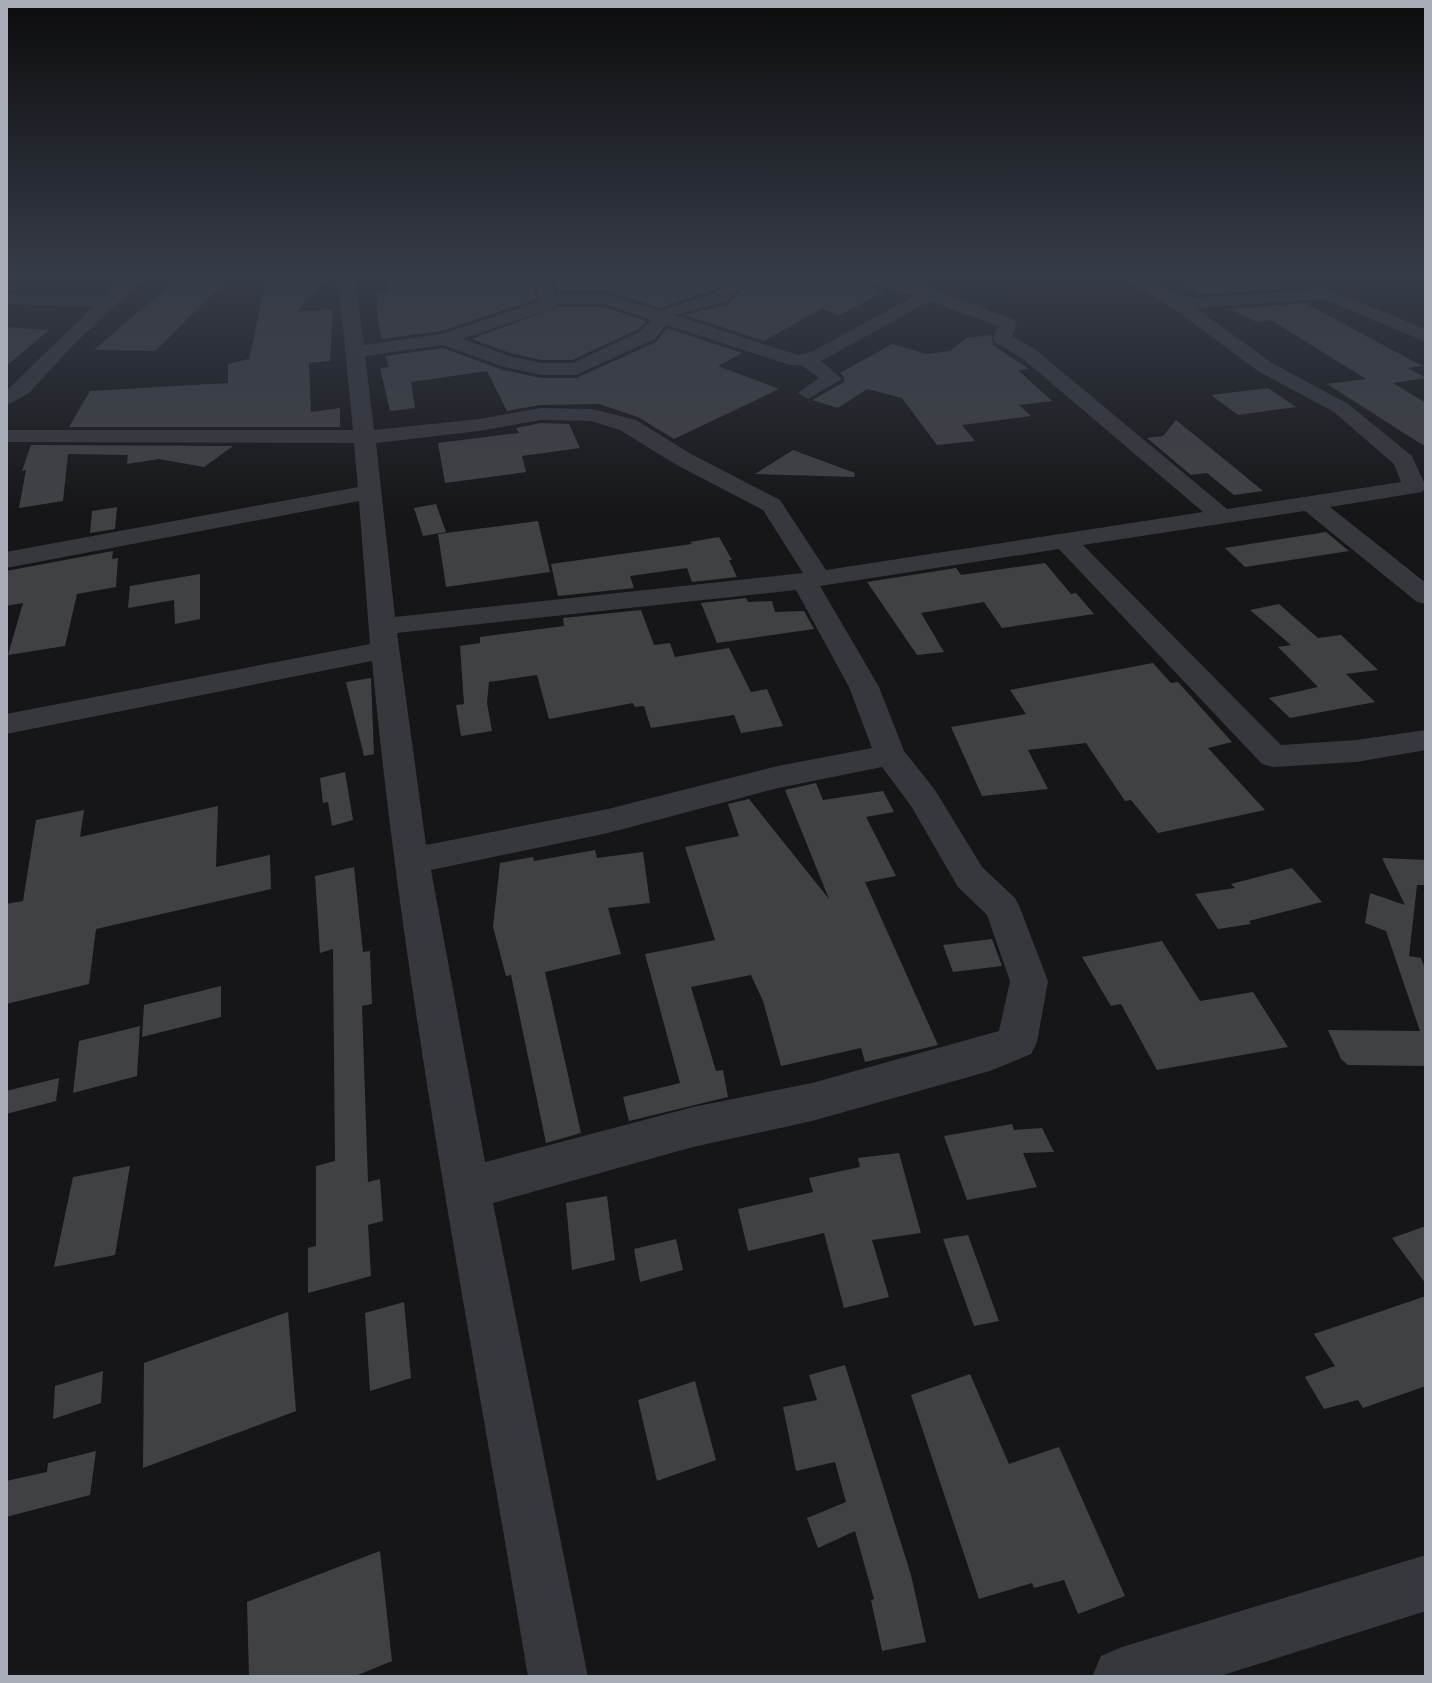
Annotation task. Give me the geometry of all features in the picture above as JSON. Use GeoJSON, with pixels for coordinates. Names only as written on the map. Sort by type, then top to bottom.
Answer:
{"type":"FeatureCollection","features":[{"type":"Feature","properties":{"kind":"street"},"geometry":{"type":"LineString","coordinates":[[6,400],[22,389],[54,355]]}},
{"type":"Feature","properties":{"kind":"street"},"geometry":{"type":"LineString","coordinates":[[356,355],[367,437],[383,638],[412,861],[558,1677]]}},
{"type":"Feature","properties":{"kind":"street"},"geometry":{"type":"LineString","coordinates":[[487,355],[542,369],[576,369],[607,355]]}},
{"type":"Feature","properties":{"kind":"street"},"geometry":{"type":"LineString","coordinates":[[773,355],[807,360],[817,355]]}},
{"type":"Feature","properties":{"kind":"street"},"geometry":{"type":"LineString","coordinates":[[1030,355],[1219,514]]}},
{"type":"Feature","properties":{"kind":"street"},"geometry":{"type":"LineString","coordinates":[[6,724],[383,638],[811,579],[1065,541],[1219,514],[1420,486],[1404,461],[1341,408],[1248,355]]}},
{"type":"Feature","properties":{"kind":"street"},"geometry":{"type":"LineString","coordinates":[[807,360],[832,379],[808,393]]}},
{"type":"Feature","properties":{"kind":"street"},"geometry":{"type":"LineString","coordinates":[[6,436],[367,437],[479,425],[541,414],[592,415],[628,425],[683,459],[772,505],[864,687],[890,755],[923,798],[970,877],[1002,908],[1029,981],[1017,1042],[990,1053],[812,1102],[693,1127],[470,1187]]}},
{"type":"Feature","properties":{"kind":"street"},"geometry":{"type":"LineString","coordinates":[[6,560],[371,492]]}},
{"type":"Feature","properties":{"kind":"street"},"geometry":{"type":"LineString","coordinates":[[1309,502],[1426,596]]}},
{"type":"Feature","properties":{"kind":"street"},"geometry":{"type":"LineString","coordinates":[[1065,541],[1273,756],[1356,751],[1426,740]]}},
{"type":"Feature","properties":{"kind":"street"},"geometry":{"type":"LineString","coordinates":[[412,861],[608,821],[778,777],[890,755]]}},
{"type":"Feature","properties":{"kind":"street"},"geometry":{"type":"LineString","coordinates":[[1122,1677],[1426,1583]]}},
{"type":"Feature","properties":{"kind":"building"},"geometry":{"type":"Polygon","coordinates":[[[6,355],[20,355],[6,366],[6,355]]]}},
{"type":"Feature","properties":{"kind":"building"},"geometry":{"type":"Polygon","coordinates":[[[250,355],[330,355],[330,361],[309,363],[311,412],[340,408],[340,427],[69,427],[90,391],[228,383],[228,364],[249,359],[250,355]]]}},
{"type":"Feature","properties":{"kind":"building"},"geometry":{"type":"Polygon","coordinates":[[[461,355],[503,370],[541,378],[576,378],[628,355],[739,355],[718,366],[779,389],[674,439],[638,417],[599,404],[540,405],[507,411],[487,371],[411,382],[415,408],[390,411],[380,368],[389,367],[385,356],[461,355]]]}},
{"type":"Feature","properties":{"kind":"building"},"geometry":{"type":"Polygon","coordinates":[[[517,355],[584,355],[572,360],[542,360],[517,355]]]}},
{"type":"Feature","properties":{"kind":"building"},"geometry":{"type":"Polygon","coordinates":[[[873,355],[1007,355],[1029,369],[1018,370],[1052,401],[1019,405],[1031,416],[962,425],[975,441],[937,445],[902,398],[867,389],[838,408],[812,400],[844,382],[840,373],[873,355]]]}},
{"type":"Feature","properties":{"kind":"building"},"geometry":{"type":"Polygon","coordinates":[[[1327,355],[1401,355],[1422,366],[1408,368],[1426,378],[1393,383],[1426,403],[1426,447],[1327,384],[1366,379],[1327,355]]]}},
{"type":"Feature","properties":{"kind":"building"},"geometry":{"type":"Polygon","coordinates":[[[1268,388],[1296,407],[1238,415],[1211,395],[1268,388]]]}},
{"type":"Feature","properties":{"kind":"building"},"geometry":{"type":"Polygon","coordinates":[[[1176,420],[1263,491],[1234,495],[1207,473],[1191,475],[1147,438],[1163,436],[1176,420]]]}},
{"type":"Feature","properties":{"kind":"building"},"geometry":{"type":"Polygon","coordinates":[[[541,423],[569,424],[580,448],[522,456],[526,472],[445,483],[438,443],[519,433],[516,428],[541,423]]]}},
{"type":"Feature","properties":{"kind":"building"},"geometry":{"type":"Polygon","coordinates":[[[31,445],[233,446],[204,467],[159,459],[127,464],[128,455],[68,454],[63,501],[19,508],[26,470],[22,471],[31,445]]]}},
{"type":"Feature","properties":{"kind":"building"},"geometry":{"type":"Polygon","coordinates":[[[793,450],[855,473],[854,477],[755,474],[793,450]]]}},
{"type":"Feature","properties":{"kind":"building"},"geometry":{"type":"Polygon","coordinates":[[[436,504],[446,532],[423,536],[414,508],[436,504]]]}},
{"type":"Feature","properties":{"kind":"building"},"geometry":{"type":"Polygon","coordinates":[[[117,507],[115,529],[90,533],[92,511],[117,507]]]}},
{"type":"Feature","properties":{"kind":"building"},"geometry":{"type":"Polygon","coordinates":[[[538,521],[550,572],[446,587],[438,534],[538,521]]]}},
{"type":"Feature","properties":{"kind":"building"},"geometry":{"type":"Polygon","coordinates":[[[1326,532],[1349,551],[1245,567],[1225,548],[1326,532]]]}},
{"type":"Feature","properties":{"kind":"building"},"geometry":{"type":"Polygon","coordinates":[[[719,537],[732,560],[729,560],[737,577],[692,582],[687,568],[630,576],[634,588],[558,596],[551,564],[692,544],[690,542],[719,537]]]}},
{"type":"Feature","properties":{"kind":"building"},"geometry":{"type":"Polygon","coordinates":[[[113,551],[112,559],[118,558],[116,587],[77,594],[65,646],[8,655],[23,603],[6,606],[6,571],[113,551]]]}},
{"type":"Feature","properties":{"kind":"building"},"geometry":{"type":"Polygon","coordinates":[[[1045,563],[1071,594],[1076,593],[1094,614],[1002,628],[984,602],[921,613],[944,652],[917,655],[867,582],[956,568],[961,575],[1045,563]]]}},
{"type":"Feature","properties":{"kind":"building"},"geometry":{"type":"Polygon","coordinates":[[[200,574],[200,619],[175,624],[174,600],[128,608],[130,586],[200,574]]]}},
{"type":"Feature","properties":{"kind":"building"},"geometry":{"type":"Polygon","coordinates":[[[746,598],[748,602],[772,601],[775,612],[804,611],[814,629],[717,643],[701,603],[746,598]]]}},
{"type":"Feature","properties":{"kind":"building"},"geometry":{"type":"Polygon","coordinates":[[[1279,604],[1318,638],[1341,635],[1378,670],[1346,674],[1375,702],[1290,718],[1269,698],[1318,687],[1278,647],[1291,645],[1250,610],[1279,604]]]}},
{"type":"Feature","properties":{"kind":"building"},"geometry":{"type":"Polygon","coordinates":[[[641,610],[654,645],[670,643],[675,657],[729,648],[751,692],[767,689],[783,726],[741,733],[734,715],[651,728],[644,706],[635,707],[633,703],[549,719],[537,675],[489,682],[487,703],[492,731],[461,736],[456,705],[464,704],[460,646],[480,643],[480,637],[564,626],[563,618],[641,610]]]}},
{"type":"Feature","properties":{"kind":"building"},"geometry":{"type":"Polygon","coordinates":[[[1153,663],[1171,683],[1178,682],[1232,742],[1208,748],[1265,810],[1158,833],[1131,800],[1125,801],[1086,743],[1028,750],[1048,789],[982,796],[951,727],[1026,714],[1010,690],[1153,663]]]}},
{"type":"Feature","properties":{"kind":"building"},"geometry":{"type":"Polygon","coordinates":[[[371,678],[374,754],[364,756],[346,682],[371,678]]]}},
{"type":"Feature","properties":{"kind":"building"},"geometry":{"type":"Polygon","coordinates":[[[345,772],[353,820],[332,826],[328,802],[323,803],[320,778],[345,772]]]}},
{"type":"Feature","properties":{"kind":"building"},"geometry":{"type":"Polygon","coordinates":[[[816,783],[823,800],[883,791],[894,812],[866,817],[896,876],[865,882],[938,1045],[865,1062],[861,1048],[781,1066],[763,1001],[751,975],[691,987],[716,1071],[723,1070],[728,1097],[629,1121],[623,1097],[680,1083],[645,954],[715,940],[685,847],[739,836],[728,804],[749,799],[829,899],[785,790],[816,783]]]}},
{"type":"Feature","properties":{"kind":"building"},"geometry":{"type":"Polygon","coordinates":[[[218,806],[216,867],[270,855],[271,889],[96,929],[89,984],[6,1004],[6,904],[23,901],[36,820],[84,810],[80,837],[218,806]]]}},
{"type":"Feature","properties":{"kind":"building"},"geometry":{"type":"Polygon","coordinates":[[[595,850],[597,858],[643,852],[650,903],[608,908],[621,954],[545,972],[581,1133],[546,1143],[511,975],[506,976],[493,927],[500,863],[533,857],[534,861],[595,850]]]}},
{"type":"Feature","properties":{"kind":"building"},"geometry":{"type":"Polygon","coordinates":[[[1382,858],[1426,860],[1426,885],[1417,885],[1409,956],[1421,958],[1426,971],[1426,1066],[1348,1065],[1341,1059],[1328,1030],[1420,1031],[1386,931],[1365,923],[1370,893],[1405,905],[1382,858]]]}},
{"type":"Feature","properties":{"kind":"building"},"geometry":{"type":"Polygon","coordinates":[[[354,867],[363,952],[370,951],[372,1004],[362,1006],[368,1182],[380,1179],[383,1221],[368,1225],[371,1276],[308,1293],[308,1248],[316,1246],[316,1166],[335,1161],[333,949],[320,953],[315,876],[354,867]]]}},
{"type":"Feature","properties":{"kind":"building"},"geometry":{"type":"Polygon","coordinates":[[[1292,868],[1322,902],[1249,921],[1251,924],[1218,929],[1195,894],[1235,888],[1231,884],[1292,868]]]}},
{"type":"Feature","properties":{"kind":"building"},"geometry":{"type":"Polygon","coordinates":[[[992,939],[1002,966],[953,972],[943,945],[992,939]]]}},
{"type":"Feature","properties":{"kind":"building"},"geometry":{"type":"Polygon","coordinates":[[[1162,941],[1200,1001],[1253,992],[1288,1047],[1157,1070],[1121,1004],[1111,1006],[1082,957],[1162,941]]]}},
{"type":"Feature","properties":{"kind":"building"},"geometry":{"type":"Polygon","coordinates":[[[221,986],[221,1017],[142,1037],[144,1005],[221,986]]]}},
{"type":"Feature","properties":{"kind":"building"},"geometry":{"type":"Polygon","coordinates":[[[140,1026],[137,1076],[73,1093],[79,1041],[140,1026]]]}},
{"type":"Feature","properties":{"kind":"building"},"geometry":{"type":"Polygon","coordinates":[[[59,1078],[56,1101],[6,1114],[6,1091],[59,1078]]]}},
{"type":"Feature","properties":{"kind":"building"},"geometry":{"type":"Polygon","coordinates":[[[1012,1124],[1014,1130],[1042,1128],[1054,1152],[1023,1153],[1037,1187],[967,1200],[944,1136],[1012,1124]]]}},
{"type":"Feature","properties":{"kind":"building"},"geometry":{"type":"Polygon","coordinates":[[[899,1153],[921,1233],[872,1240],[889,1297],[844,1308],[824,1233],[748,1251],[738,1209],[813,1192],[809,1178],[860,1167],[858,1158],[899,1153]]]}},
{"type":"Feature","properties":{"kind":"building"},"geometry":{"type":"Polygon","coordinates":[[[130,1166],[115,1255],[54,1267],[73,1177],[130,1166]]]}},
{"type":"Feature","properties":{"kind":"building"},"geometry":{"type":"Polygon","coordinates":[[[607,1196],[615,1260],[572,1270],[566,1203],[607,1196]]]}},
{"type":"Feature","properties":{"kind":"building"},"geometry":{"type":"Polygon","coordinates":[[[1426,1226],[1426,1284],[1392,1238],[1426,1226]]]}},
{"type":"Feature","properties":{"kind":"building"},"geometry":{"type":"Polygon","coordinates":[[[968,1235],[999,1321],[974,1326],[943,1239],[968,1235]]]}},
{"type":"Feature","properties":{"kind":"building"},"geometry":{"type":"Polygon","coordinates":[[[676,1239],[683,1270],[640,1282],[634,1249],[676,1239]]]}},
{"type":"Feature","properties":{"kind":"building"},"geometry":{"type":"Polygon","coordinates":[[[1426,1296],[1426,1386],[1363,1408],[1358,1400],[1324,1409],[1305,1377],[1335,1366],[1314,1334],[1426,1296]]]}},
{"type":"Feature","properties":{"kind":"building"},"geometry":{"type":"Polygon","coordinates":[[[404,1302],[411,1378],[370,1391],[365,1313],[404,1302]]]}},
{"type":"Feature","properties":{"kind":"building"},"geometry":{"type":"Polygon","coordinates":[[[288,1312],[296,1411],[143,1468],[144,1363],[288,1312]]]}},
{"type":"Feature","properties":{"kind":"building"},"geometry":{"type":"Polygon","coordinates":[[[845,1365],[911,1575],[926,1642],[882,1651],[871,1600],[874,1599],[855,1531],[818,1548],[807,1518],[846,1502],[835,1462],[796,1471],[783,1407],[817,1400],[809,1375],[845,1365]]]}},
{"type":"Feature","properties":{"kind":"building"},"geometry":{"type":"Polygon","coordinates":[[[103,1371],[101,1403],[53,1419],[55,1386],[103,1371]]]}},
{"type":"Feature","properties":{"kind":"building"},"geometry":{"type":"Polygon","coordinates":[[[970,1374],[1009,1464],[1059,1447],[1125,1596],[1078,1614],[1064,1580],[1034,1588],[1032,1583],[979,1599],[911,1395],[970,1374]]]}},
{"type":"Feature","properties":{"kind":"building"},"geometry":{"type":"Polygon","coordinates":[[[695,1381],[716,1460],[657,1481],[638,1400],[695,1381]]]}},
{"type":"Feature","properties":{"kind":"building"},"geometry":{"type":"Polygon","coordinates":[[[96,1451],[90,1495],[6,1517],[6,1481],[47,1472],[48,1463],[96,1451]]]}},
{"type":"Feature","properties":{"kind":"building"},"geometry":{"type":"Polygon","coordinates":[[[380,1551],[392,1661],[353,1677],[249,1677],[247,1602],[380,1551]]]}}]}
